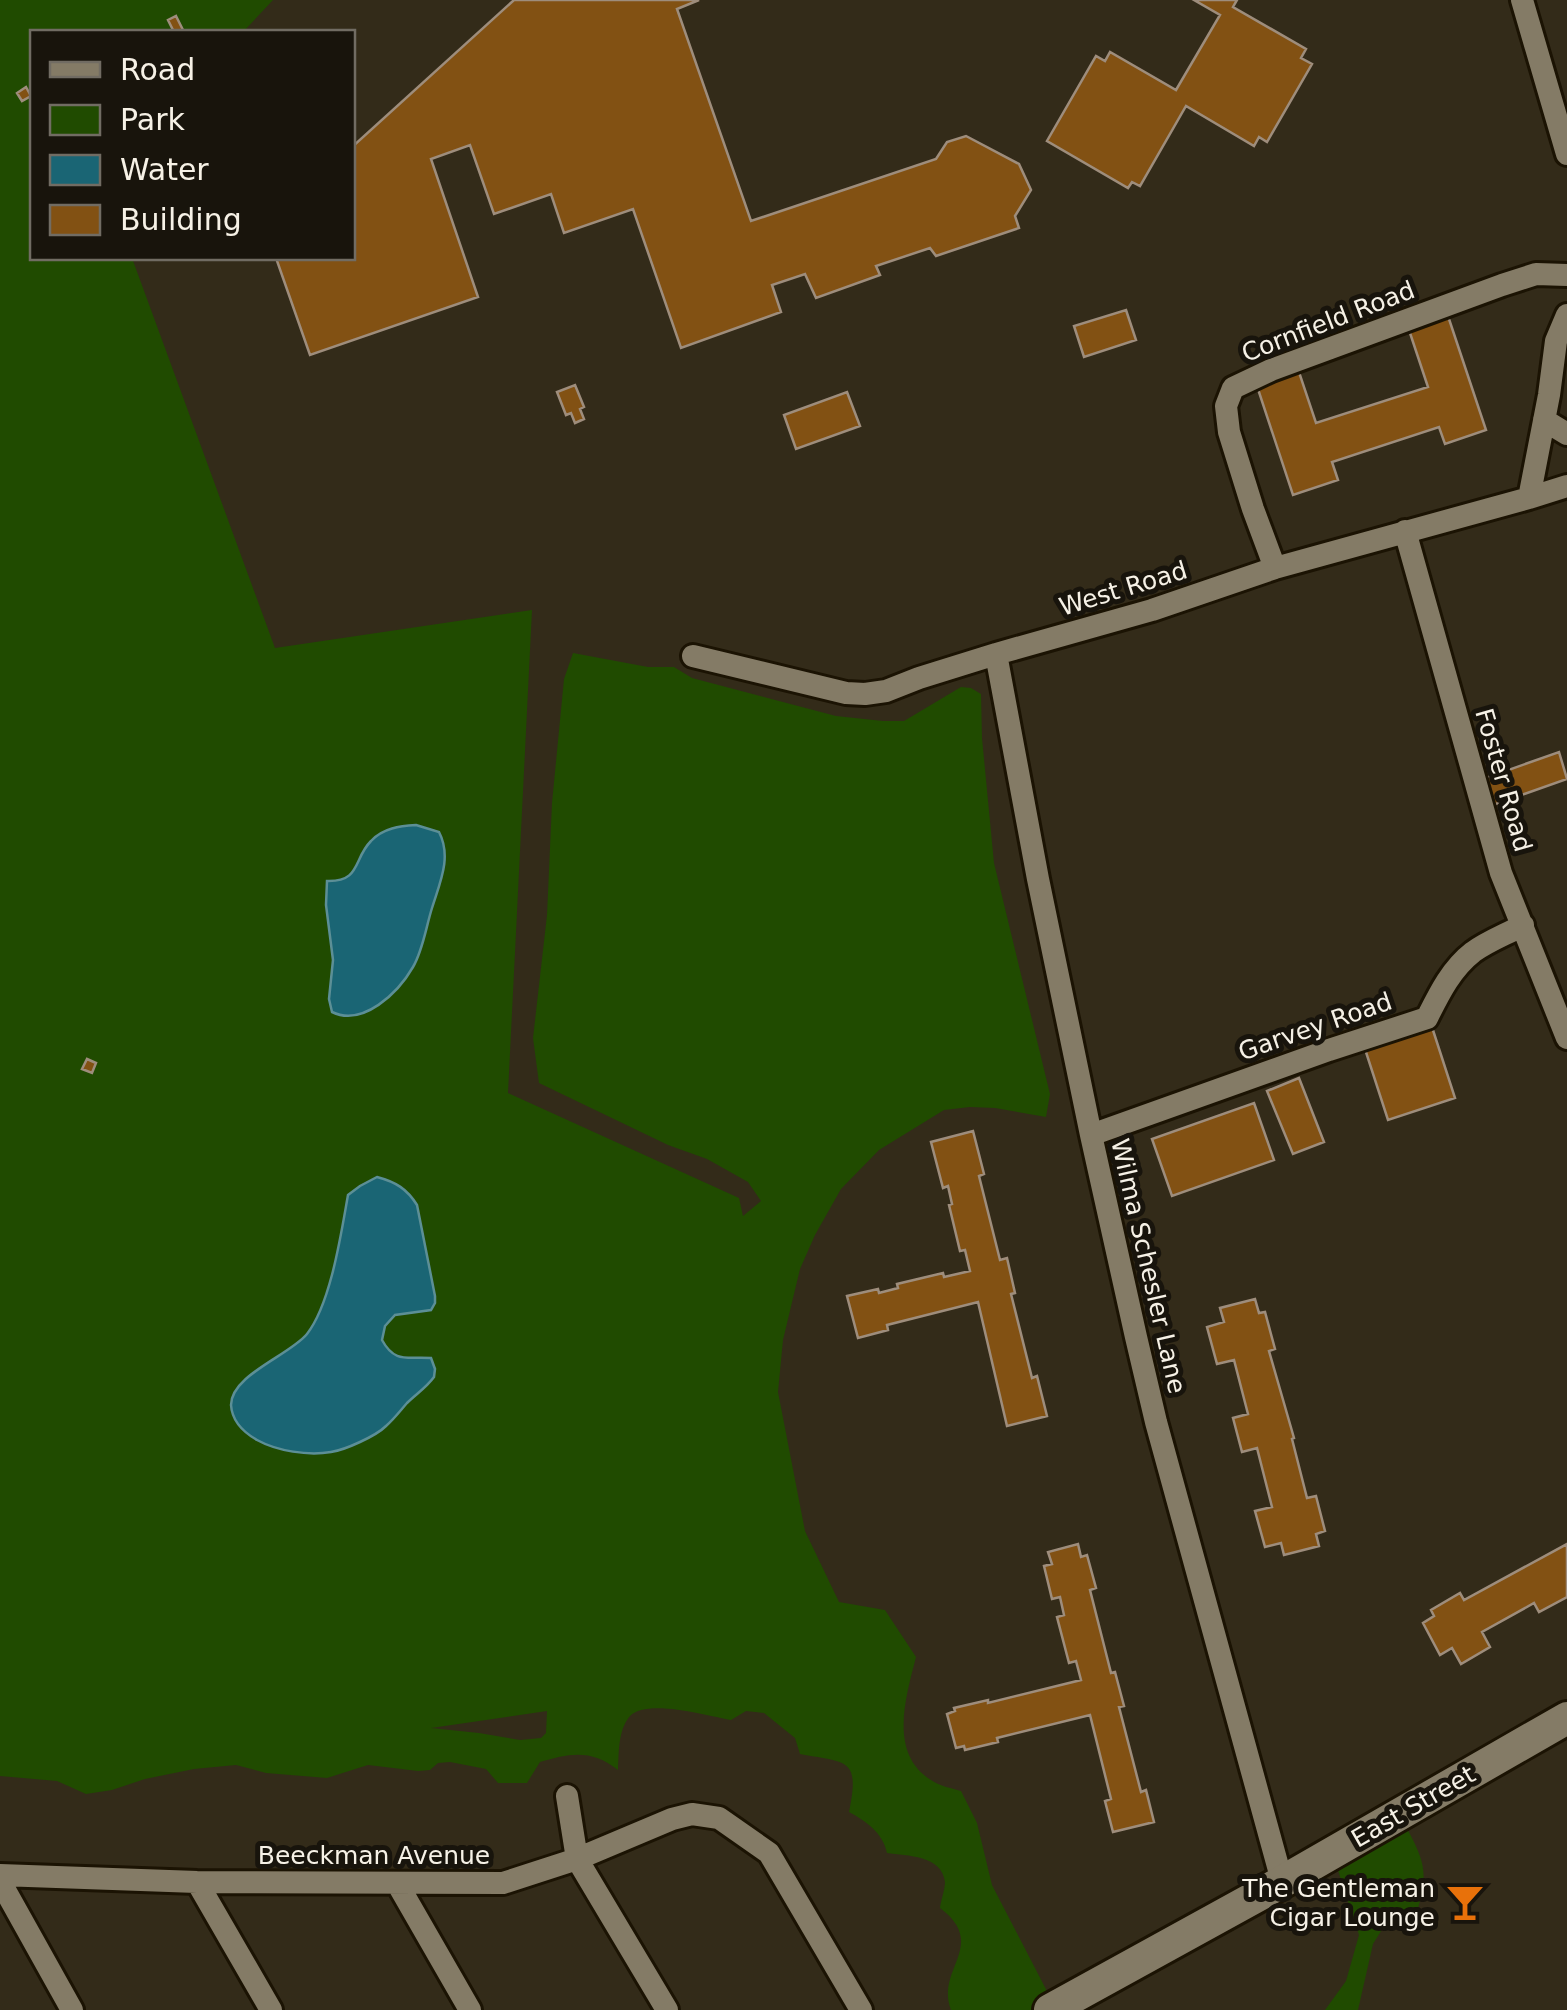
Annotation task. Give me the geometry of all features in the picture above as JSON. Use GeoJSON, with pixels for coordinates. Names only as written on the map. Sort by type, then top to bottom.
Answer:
{"type":"FeatureCollection","features":[{"type":"Feature","properties":{"kind":"main road","name":"East Street"},"geometry":{"type":"LineString","coordinates":[[1050,2010],[1567,1718]]}},
{"type":"Feature","properties":{"kind":"street"},"geometry":{"type":"LineString","coordinates":[[1522,0],[1567,154]]}},
{"type":"Feature","properties":{"kind":"street","name":"Cornfield Road"},"geometry":{"type":"LineString","coordinates":[[1275,568],[1229,432],[1226,406],[1233,388],[1306,356],[1502,285],[1536,274],[1567,274]]}},
{"type":"Feature","properties":{"kind":"street"},"geometry":{"type":"LineString","coordinates":[[1529,498],[1556,341],[1567,315]]}},
{"type":"Feature","properties":{"kind":"street"},"geometry":{"type":"LineString","coordinates":[[1544,420],[1567,434]]}},
{"type":"Feature","properties":{"kind":"street","name":"West Road"},"geometry":{"type":"LineString","coordinates":[[693,656],[826,690],[865,694],[886,691],[1275,568],[1567,486]]}},
{"type":"Feature","properties":{"kind":"street","name":"Foster Road"},"geometry":{"type":"LineString","coordinates":[[1405,530],[1501,873],[1567,1038]]}},
{"type":"Feature","properties":{"kind":"street","name":"Wilma Schesler Lane"},"geometry":{"type":"LineString","coordinates":[[996,654],[1091,1135],[1156,1422],[1282,1882]]}},
{"type":"Feature","properties":{"kind":"street","name":"Garvey Road"},"geometry":{"type":"LineString","coordinates":[[1091,1135],[1427,1018],[1446,980],[1472,952],[1523,925]]}},
{"type":"Feature","properties":{"kind":"street"},"geometry":{"type":"LineString","coordinates":[[567,1796],[577,1859],[666,2010]]}},
{"type":"Feature","properties":{"kind":"street","name":"Beeckman Avenue"},"geometry":{"type":"LineString","coordinates":[[0,1878],[503,1883],[577,1859],[672,1819],[692,1814],[719,1818],[769,1853],[861,2010]]}},
{"type":"Feature","properties":{"kind":"street"},"geometry":{"type":"LineString","coordinates":[[0,1878],[72,2010]]}},
{"type":"Feature","properties":{"kind":"street"},"geometry":{"type":"LineString","coordinates":[[197,1882],[272,2010]]}},
{"type":"Feature","properties":{"kind":"street"},"geometry":{"type":"LineString","coordinates":[[397,1882],[470,2010]]}},
{"type":"Feature","properties":{"kind":"green space"},"geometry":{"type":"Polygon","coordinates":[[[0,0],[273,0],[245,30],[30,30],[30,260],[133,260],[275,648],[532,610],[508,1093],[739,1198],[743,1216],[761,1201],[748,1182],[707,1159],[668,1145],[539,1083],[533,1038],[547,915],[552,803],[564,679],[573,653],[648,667],[674,667],[692,678],[836,716],[883,721],[904,721],[961,687],[981,694],[994,863],[1050,1094],[1046,1117],[995,1108],[944,1110],[879,1150],[841,1189],[800,1269],[783,1340],[778,1392],[805,1531],[839,1602],[885,1610],[916,1657],[905,1706],[909,1755],[931,1780],[961,1791],[977,1823],[992,1885],[1050,1997],[1045,2010],[951,2010],[949,1982],[961,1946],[954,1921],[940,1908],[945,1885],[942,1873],[922,1858],[887,1853],[873,1828],[849,1812],[853,1781],[847,1766],[800,1754],[795,1738],[764,1713],[746,1711],[731,1720],[664,1708],[638,1711],[623,1728],[618,1770],[590,1756],[571,1755],[540,1762],[527,1783],[498,1783],[486,1769],[450,1762],[418,1771],[368,1765],[327,1778],[266,1773],[236,1765],[194,1769],[86,1794],[57,1781],[0,1776],[0,0]],[[547,1711],[431,1728],[520,1740],[541,1738],[546,1733],[547,1711]]]}},
{"type":"Feature","properties":{"kind":"green space"},"geometry":{"type":"Polygon","coordinates":[[[1401,1817],[1423,1867],[1423,1890],[1414,1921],[1388,1920],[1373,1944],[1358,2010],[1325,2010],[1346,1981],[1359,1935],[1332,1852],[1401,1817]]]}},
{"type":"Feature","properties":{"kind":"water"},"geometry":{"type":"Polygon","coordinates":[[[416,825],[439,832],[445,860],[416,960],[398,987],[378,1005],[356,1015],[332,1012],[327,881],[351,874],[365,848],[381,833],[416,825]]]}},
{"type":"Feature","properties":{"kind":"water"},"geometry":{"type":"Polygon","coordinates":[[[377,1177],[400,1187],[417,1205],[435,1296],[431,1310],[395,1315],[385,1326],[382,1340],[397,1356],[431,1358],[434,1377],[392,1421],[352,1446],[313,1453],[265,1444],[236,1421],[231,1405],[234,1394],[240,1384],[307,1334],[329,1287],[348,1195],[377,1177]]]}},
{"type":"Feature","properties":{"kind":"building"},"geometry":{"type":"Polygon","coordinates":[[[514,0],[699,0],[677,9],[751,221],[936,159],[947,142],[966,136],[1019,164],[1031,190],[1015,216],[1019,228],[936,256],[930,248],[876,266],[880,275],[816,298],[805,274],[772,285],[781,312],[681,348],[633,209],[564,233],[551,194],[494,214],[470,145],[431,159],[478,297],[310,355],[277,260],[355,260],[355,144],[514,0]]]}},
{"type":"Feature","properties":{"kind":"building"},"geometry":{"type":"Polygon","coordinates":[[[1194,0],[1237,0],[1233,7],[1306,49],[1301,58],[1312,64],[1267,142],[1259,137],[1254,146],[1186,106],[1140,186],[1132,182],[1128,188],[1047,141],[1096,56],[1105,61],[1110,52],[1176,90],[1220,15],[1194,0]]]}},
{"type":"Feature","properties":{"kind":"building"},"geometry":{"type":"Polygon","coordinates":[[[176,16],[183,30],[173,30],[168,20],[176,16]]]}},
{"type":"Feature","properties":{"kind":"building"},"geometry":{"type":"Polygon","coordinates":[[[26,87],[30,97],[22,101],[17,93],[26,87]]]}},
{"type":"Feature","properties":{"kind":"building"},"geometry":{"type":"Polygon","coordinates":[[[1126,310],[1136,340],[1084,357],[1074,326],[1126,310]]]}},
{"type":"Feature","properties":{"kind":"building"},"geometry":{"type":"Polygon","coordinates":[[[1447,313],[1486,430],[1445,444],[1439,427],[1332,462],[1338,480],[1293,495],[1256,383],[1298,369],[1316,423],[1428,387],[1408,327],[1447,313]]]}},
{"type":"Feature","properties":{"kind":"building"},"geometry":{"type":"Polygon","coordinates":[[[575,385],[584,407],[580,409],[584,419],[575,423],[571,413],[566,415],[557,392],[575,385]]]}},
{"type":"Feature","properties":{"kind":"building"},"geometry":{"type":"Polygon","coordinates":[[[847,392],[860,426],[796,449],[784,415],[847,392]]]}},
{"type":"Feature","properties":{"kind":"building"},"geometry":{"type":"Polygon","coordinates":[[[1559,752],[1567,779],[1493,805],[1483,779],[1559,752]]]}},
{"type":"Feature","properties":{"kind":"building"},"geometry":{"type":"Polygon","coordinates":[[[1431,1024],[1455,1098],[1388,1120],[1364,1046],[1431,1024]]]}},
{"type":"Feature","properties":{"kind":"building"},"geometry":{"type":"Polygon","coordinates":[[[87,1059],[96,1063],[92,1073],[82,1069],[87,1059]]]}},
{"type":"Feature","properties":{"kind":"building"},"geometry":{"type":"Polygon","coordinates":[[[1299,1078],[1324,1142],[1293,1154],[1267,1091],[1299,1078]]]}},
{"type":"Feature","properties":{"kind":"building"},"geometry":{"type":"Polygon","coordinates":[[[1254,1103],[1274,1160],[1172,1196],[1152,1139],[1254,1103]]]}},
{"type":"Feature","properties":{"kind":"building"},"geometry":{"type":"Polygon","coordinates":[[[973,1131],[984,1174],[979,1176],[1000,1260],[1007,1258],[1015,1293],[1011,1294],[1032,1378],[1037,1376],[1047,1416],[1007,1426],[978,1302],[887,1325],[888,1330],[858,1338],[847,1296],[878,1289],[879,1293],[898,1288],[897,1284],[970,1271],[965,1250],[960,1251],[948,1186],[943,1188],[931,1142],[973,1131]]]}},
{"type":"Feature","properties":{"kind":"building"},"geometry":{"type":"Polygon","coordinates":[[[1255,1299],[1259,1313],[1265,1312],[1275,1349],[1269,1351],[1307,1498],[1316,1496],[1325,1531],[1316,1534],[1319,1546],[1284,1555],[1281,1543],[1265,1547],[1255,1511],[1272,1507],[1257,1448],[1242,1452],[1233,1418],[1248,1414],[1234,1360],[1217,1364],[1207,1327],[1224,1322],[1220,1308],[1255,1299]]]}},
{"type":"Feature","properties":{"kind":"building"},"geometry":{"type":"Polygon","coordinates":[[[1078,1544],[1081,1557],[1087,1555],[1096,1588],[1090,1590],[1111,1673],[1115,1672],[1124,1706],[1119,1707],[1141,1792],[1146,1790],[1154,1822],[1113,1832],[1105,1801],[1111,1799],[1090,1715],[965,1750],[964,1746],[956,1748],[947,1714],[954,1708],[1081,1680],[1076,1661],[1069,1663],[1057,1617],[1064,1615],[1060,1597],[1052,1599],[1044,1566],[1052,1564],[1048,1552],[1078,1544]]]}},
{"type":"Feature","properties":{"kind":"building"},"geometry":{"type":"Polygon","coordinates":[[[1567,1544],[1567,1597],[1539,1612],[1534,1603],[1482,1632],[1490,1647],[1461,1664],[1452,1648],[1440,1655],[1423,1623],[1434,1616],[1431,1610],[1460,1593],[1464,1600],[1567,1544]]]}},
{"type":"Feature","properties":{"kind":"place","name":"The Gentleman Cigar Lounge"},"geometry":{"type":"Point","coordinates":[1465,1902]}}]}
